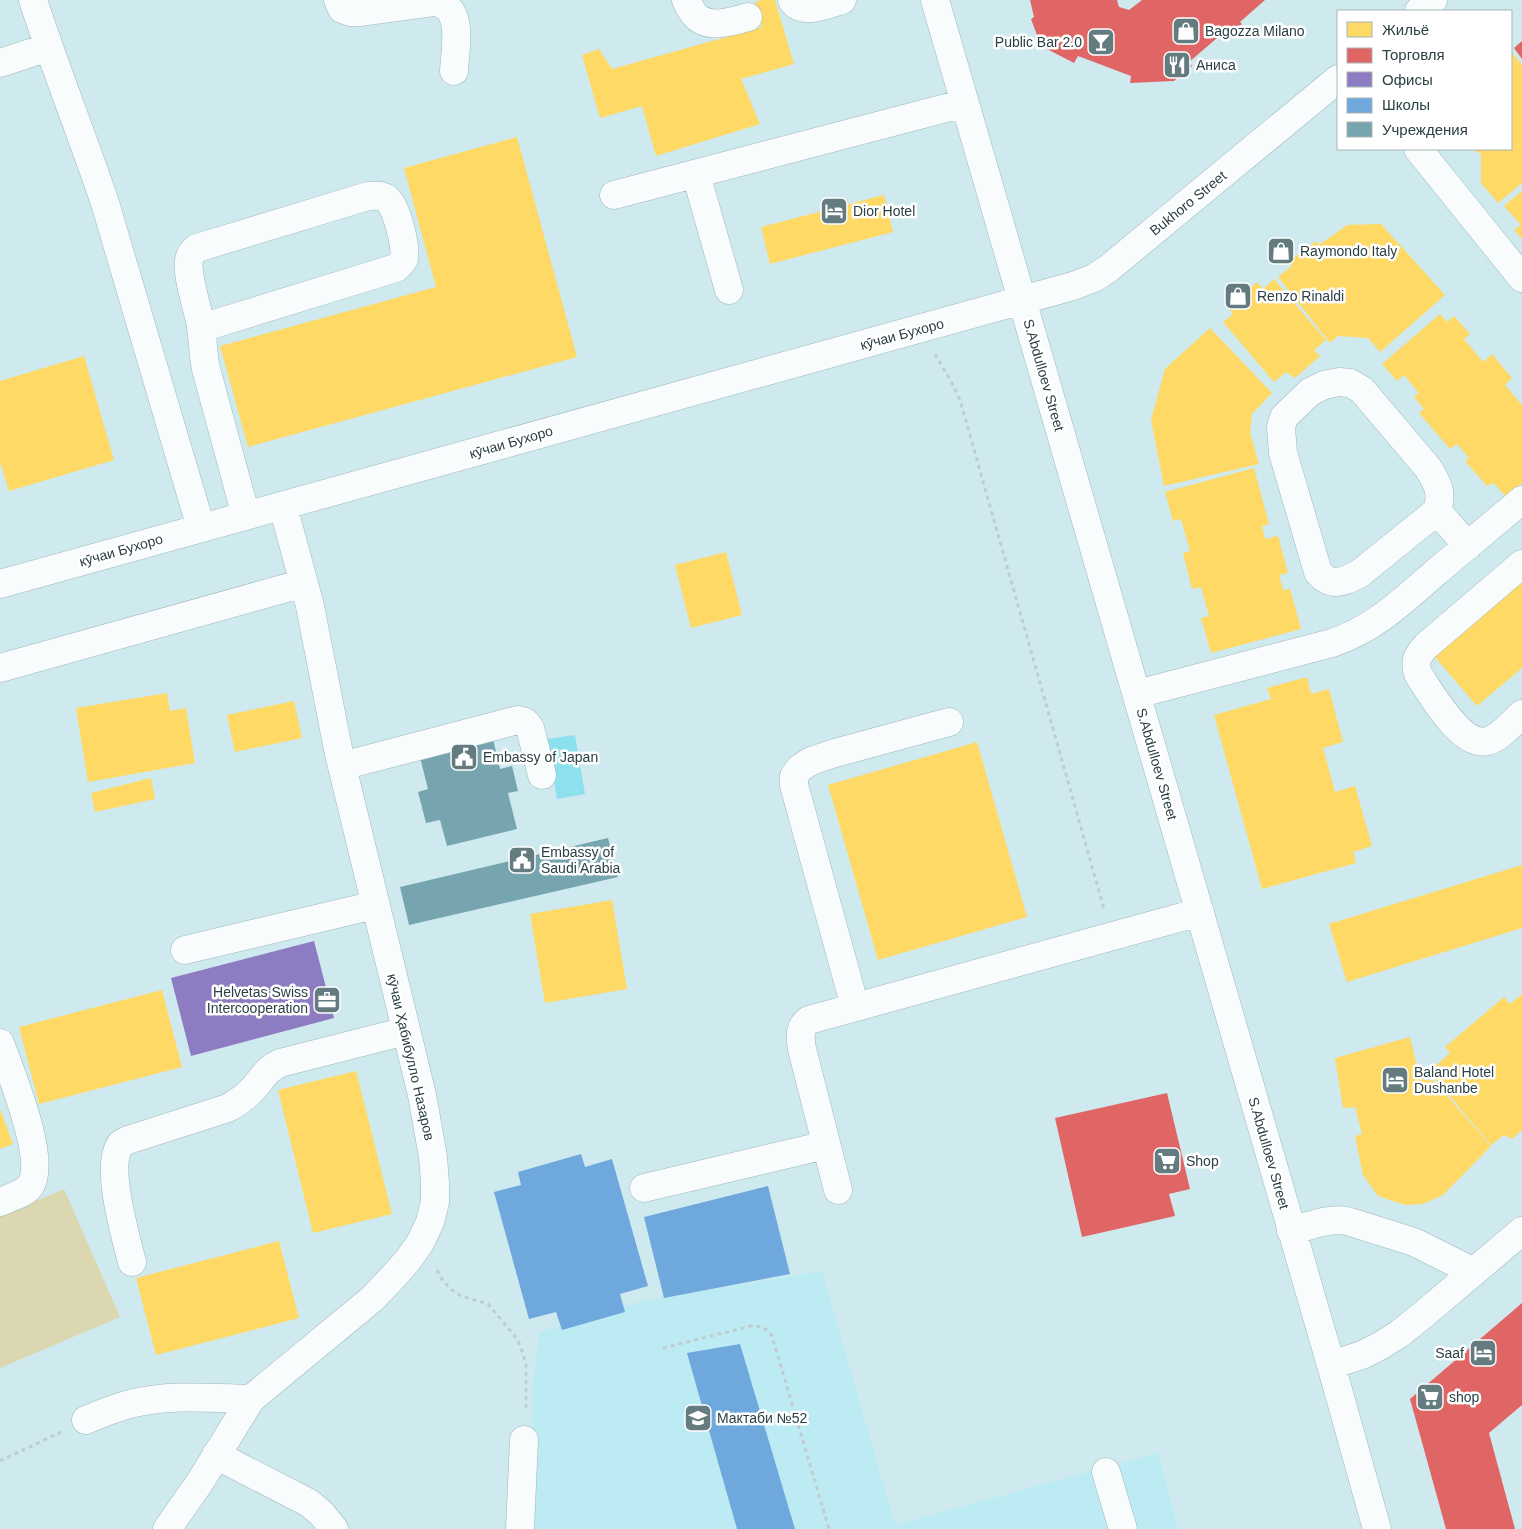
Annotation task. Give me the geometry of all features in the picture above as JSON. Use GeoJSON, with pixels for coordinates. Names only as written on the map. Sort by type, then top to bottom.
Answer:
{"type":"FeatureCollection","features":[{"type":"Feature","properties":{"kind":"street"},"geometry":{"type":"LineString","coordinates":[[33,0],[48,47],[106,203],[201,528]]}},
{"type":"Feature","properties":{"kind":"street"},"geometry":{"type":"LineString","coordinates":[[338,0],[342,9],[350,12],[435,2],[442,3],[450,10],[455,20],[454,71]]}},
{"type":"Feature","properties":{"kind":"street"},"geometry":{"type":"LineString","coordinates":[[686,0],[694,14],[702,21],[708,23],[720,23],[748,17]]}},
{"type":"Feature","properties":{"kind":"street"},"geometry":{"type":"LineString","coordinates":[[792,0],[794,4],[802,8],[823,6],[842,0]]}},
{"type":"Feature","properties":{"kind":"street","name":"S.Abdulloev Street"},"geometry":{"type":"LineString","coordinates":[[935,0],[1377,1529]]}},
{"type":"Feature","properties":{"kind":"street"},"geometry":{"type":"LineString","coordinates":[[1420,10],[1433,0]]}},
{"type":"Feature","properties":{"kind":"street"},"geometry":{"type":"LineString","coordinates":[[0,63],[48,47]]}},
{"type":"Feature","properties":{"kind":"street","name":"Bukhoro Street"},"geometry":{"type":"LineString","coordinates":[[1023,301],[1094,278],[1109,268],[1337,80]]}},
{"type":"Feature","properties":{"kind":"street"},"geometry":{"type":"LineString","coordinates":[[614,195],[965,103]]}},
{"type":"Feature","properties":{"kind":"street"},"geometry":{"type":"LineString","coordinates":[[1419,150],[1522,278]]}},
{"type":"Feature","properties":{"kind":"street"},"geometry":{"type":"LineString","coordinates":[[696,174],[729,290]]}},
{"type":"Feature","properties":{"kind":"street"},"geometry":{"type":"LineString","coordinates":[[201,328],[396,268],[403,261],[405,252],[394,209],[389,200],[381,195],[368,196],[198,248],[192,252],[189,260],[189,270],[201,328],[206,369],[246,516]]}},
{"type":"Feature","properties":{"kind":"street","name":"кӯчаи Бухоро"},"geometry":{"type":"LineString","coordinates":[[0,584],[1023,301]]}},
{"type":"Feature","properties":{"kind":"street"},"geometry":{"type":"LineString","coordinates":[[1339,382],[1350,383],[1362,390],[1428,468],[1440,492],[1437,511],[1360,574],[1334,583],[1323,578],[1318,572],[1283,453],[1281,427],[1284,417],[1310,392],[1324,385],[1339,382]]}},
{"type":"Feature","properties":{"kind":"street"},"geometry":{"type":"LineString","coordinates":[[1137,694],[1332,643],[1351,636],[1371,625],[1395,607],[1522,500]]}},
{"type":"Feature","properties":{"kind":"street","name":"кӯчаи Ҳабибулло Назаров"},"geometry":{"type":"LineString","coordinates":[[167,1529],[200,1482],[251,1399],[372,1299],[408,1260],[420,1243],[430,1222],[435,1202],[435,1183],[429,1128],[342,766],[304,582],[283,506]]}},
{"type":"Feature","properties":{"kind":"street"},"geometry":{"type":"LineString","coordinates":[[1437,511],[1468,546]]}},
{"type":"Feature","properties":{"kind":"street"},"geometry":{"type":"LineString","coordinates":[[1522,564],[1426,646],[1419,654],[1415,665],[1418,674],[1454,726],[1464,735],[1477,741],[1487,741],[1498,735],[1522,714]]}},
{"type":"Feature","properties":{"kind":"street"},"geometry":{"type":"LineString","coordinates":[[0,668],[304,582]]}},
{"type":"Feature","properties":{"kind":"street"},"geometry":{"type":"LineString","coordinates":[[342,766],[518,720],[525,722],[530,728],[542,775]]}},
{"type":"Feature","properties":{"kind":"street"},"geometry":{"type":"LineString","coordinates":[[854,1007],[794,785],[794,776],[800,768],[811,761],[949,722]]}},
{"type":"Feature","properties":{"kind":"street"},"geometry":{"type":"LineString","coordinates":[[184,950],[376,905]]}},
{"type":"Feature","properties":{"kind":"street"},"geometry":{"type":"LineString","coordinates":[[838,1190],[802,1049],[800,1037],[801,1028],[804,1023],[854,1007],[1200,912]]}},
{"type":"Feature","properties":{"kind":"street"},"geometry":{"type":"LineString","coordinates":[[132,1262],[118,1205],[115,1174],[115,1161],[122,1143],[228,1108],[242,1100],[252,1091],[266,1072],[280,1063],[406,1031]]}},
{"type":"Feature","properties":{"kind":"street"},"geometry":{"type":"LineString","coordinates":[[0,1043],[25,1115],[34,1148],[36,1166],[34,1179],[29,1187],[0,1202]]}},
{"type":"Feature","properties":{"kind":"street"},"geometry":{"type":"LineString","coordinates":[[644,1188],[826,1145]]}},
{"type":"Feature","properties":{"kind":"street"},"geometry":{"type":"LineString","coordinates":[[1291,1231],[1328,1220],[1347,1221],[1414,1242],[1474,1272]]}},
{"type":"Feature","properties":{"kind":"street"},"geometry":{"type":"LineString","coordinates":[[1331,1365],[1362,1355],[1380,1346],[1424,1314],[1522,1231]]}},
{"type":"Feature","properties":{"kind":"street"},"geometry":{"type":"LineString","coordinates":[[86,1420],[129,1404],[156,1399],[251,1399]]}},
{"type":"Feature","properties":{"kind":"street"},"geometry":{"type":"LineString","coordinates":[[520,1529],[524,1440]]}},
{"type":"Feature","properties":{"kind":"street"},"geometry":{"type":"LineString","coordinates":[[216,1455],[309,1503],[321,1513],[334,1529]]}},
{"type":"Feature","properties":{"kind":"street"},"geometry":{"type":"LineString","coordinates":[[1106,1472],[1123,1529]]}},
{"type":"Feature","properties":{"kind":"path"},"geometry":{"type":"LineString","coordinates":[[927,327],[936,357],[954,385],[960,400],[1111,936]]}},
{"type":"Feature","properties":{"kind":"path"},"geometry":{"type":"LineString","coordinates":[[420,1243],[443,1281],[461,1296],[488,1304],[520,1345],[526,1364],[524,1440]]}},
{"type":"Feature","properties":{"kind":"path"},"geometry":{"type":"LineString","coordinates":[[663,1348],[751,1326],[759,1325],[767,1329],[772,1336],[829,1529]]}},
{"type":"Feature","properties":{"kind":"path"},"geometry":{"type":"LineString","coordinates":[[0,1461],[86,1420]]}},
{"type":"Feature","properties":{"kind":"shaded area"},"geometry":{"type":"Polygon","coordinates":[[[575,735],[585,794],[557,799],[547,739],[575,735]]]}},
{"type":"Feature","properties":{"kind":"shaded area"},"geometry":{"type":"Polygon","coordinates":[[[64,1189],[120,1317],[0,1368],[0,1216],[64,1189]]]}},
{"type":"Feature","properties":{"kind":"shaded area","name":"Мактаби №52"},"geometry":{"type":"Polygon","coordinates":[[[822,1271],[895,1525],[1158,1453],[1178,1529],[530,1529],[533,1384],[540,1332],[642,1301],[822,1271]]]}},
{"type":"Feature","properties":{"kind":"building: Жильё"},"geometry":{"type":"Polygon","coordinates":[[[775,0],[794,64],[741,79],[760,124],[656,156],[642,106],[600,118],[582,55],[599,49],[612,69],[762,27],[755,2],[775,0]]]}},
{"type":"Feature","properties":{"kind":"building: Жильё"},"geometry":{"type":"Polygon","coordinates":[[[1512,52],[1522,65],[1522,183],[1498,203],[1481,183],[1481,153],[1475,152],[1475,150],[1512,150],[1512,52]]]}},
{"type":"Feature","properties":{"kind":"building: Жильё"},"geometry":{"type":"Polygon","coordinates":[[[517,137],[577,357],[248,447],[220,346],[436,287],[404,168],[517,137]]]}},
{"type":"Feature","properties":{"kind":"building: Жильё"},"geometry":{"type":"Polygon","coordinates":[[[1522,191],[1522,239],[1514,230],[1521,225],[1504,206],[1522,191]]]}},
{"type":"Feature","properties":{"kind":"building: Жильё"},"geometry":{"type":"Polygon","coordinates":[[[884,195],[893,232],[770,264],[761,227],[884,195]]]}},
{"type":"Feature","properties":{"kind":"building: Жильё"},"geometry":{"type":"Polygon","coordinates":[[[1381,224],[1445,295],[1380,352],[1368,338],[1338,336],[1330,343],[1278,277],[1292,266],[1288,262],[1316,241],[1319,245],[1347,225],[1381,224]]]}},
{"type":"Feature","properties":{"kind":"building: Жильё"},"geometry":{"type":"Polygon","coordinates":[[[1274,279],[1326,340],[1314,350],[1320,356],[1295,378],[1286,372],[1274,382],[1223,322],[1233,314],[1228,307],[1257,282],[1263,289],[1274,279]]]}},
{"type":"Feature","properties":{"kind":"building: Жильё"},"geometry":{"type":"Polygon","coordinates":[[[1440,314],[1447,322],[1454,316],[1470,334],[1464,339],[1483,362],[1492,354],[1512,378],[1505,385],[1522,405],[1522,483],[1506,497],[1494,483],[1487,486],[1465,461],[1469,458],[1457,444],[1450,449],[1419,413],[1424,409],[1414,397],[1419,393],[1404,375],[1397,381],[1382,364],[1440,314]]]}},
{"type":"Feature","properties":{"kind":"building: Жильё"},"geometry":{"type":"Polygon","coordinates":[[[1210,328],[1272,393],[1252,414],[1250,433],[1259,464],[1164,486],[1151,420],[1165,369],[1210,328]]]}},
{"type":"Feature","properties":{"kind":"building: Жильё"},"geometry":{"type":"Polygon","coordinates":[[[84,356],[114,460],[9,491],[0,462],[0,381],[84,356]]]}},
{"type":"Feature","properties":{"kind":"building: Жильё"},"geometry":{"type":"Polygon","coordinates":[[[1254,468],[1269,524],[1262,526],[1265,539],[1278,536],[1288,573],[1279,575],[1283,590],[1290,589],[1301,629],[1211,653],[1201,618],[1209,616],[1201,587],[1192,589],[1183,553],[1190,551],[1181,519],[1173,521],[1165,492],[1254,468]]]}},
{"type":"Feature","properties":{"kind":"building: Жильё"},"geometry":{"type":"Polygon","coordinates":[[[726,552],[742,615],[691,628],[675,565],[726,552]]]}},
{"type":"Feature","properties":{"kind":"building: Жильё"},"geometry":{"type":"Polygon","coordinates":[[[1522,579],[1522,668],[1477,706],[1433,655],[1522,579]]]}},
{"type":"Feature","properties":{"kind":"building: Жильё"},"geometry":{"type":"Polygon","coordinates":[[[1307,677],[1311,694],[1329,689],[1343,742],[1323,748],[1335,792],[1355,786],[1372,846],[1353,852],[1356,863],[1262,889],[1214,715],[1271,699],[1267,688],[1307,677]]]}},
{"type":"Feature","properties":{"kind":"building: Жильё"},"geometry":{"type":"Polygon","coordinates":[[[167,693],[170,711],[186,708],[195,763],[88,782],[76,708],[167,693]]]}},
{"type":"Feature","properties":{"kind":"building: Жильё"},"geometry":{"type":"Polygon","coordinates":[[[294,701],[302,738],[235,752],[227,715],[294,701]]]}},
{"type":"Feature","properties":{"kind":"building: Жильё"},"geometry":{"type":"Polygon","coordinates":[[[977,742],[1027,917],[878,960],[828,785],[977,742]]]}},
{"type":"Feature","properties":{"kind":"building: Жильё"},"geometry":{"type":"Polygon","coordinates":[[[151,778],[155,799],[95,812],[91,793],[151,778]]]}},
{"type":"Feature","properties":{"kind":"building: Жильё"},"geometry":{"type":"Polygon","coordinates":[[[1522,865],[1522,928],[1347,982],[1329,924],[1522,865]]]}},
{"type":"Feature","properties":{"kind":"building: Жильё"},"geometry":{"type":"Polygon","coordinates":[[[612,900],[627,989],[545,1003],[530,914],[612,900]]]}},
{"type":"Feature","properties":{"kind":"building: Жильё"},"geometry":{"type":"Polygon","coordinates":[[[162,990],[182,1067],[39,1104],[19,1027],[162,990]]]}},
{"type":"Feature","properties":{"kind":"building: Жильё"},"geometry":{"type":"Polygon","coordinates":[[[1522,994],[1522,1130],[1512,1139],[1504,1135],[1491,1145],[1429,1072],[1450,1053],[1445,1047],[1504,997],[1510,1004],[1522,994]]]}},
{"type":"Feature","properties":{"kind":"building: Жильё"},"geometry":{"type":"Polygon","coordinates":[[[1410,1037],[1420,1079],[1434,1081],[1491,1146],[1443,1195],[1423,1204],[1405,1205],[1378,1196],[1363,1175],[1355,1136],[1362,1134],[1355,1107],[1343,1108],[1335,1058],[1410,1037]]]}},
{"type":"Feature","properties":{"kind":"building: Жильё"},"geometry":{"type":"Polygon","coordinates":[[[356,1071],[392,1214],[313,1233],[278,1090],[356,1071]]]}},
{"type":"Feature","properties":{"kind":"building: Жильё"},"geometry":{"type":"Polygon","coordinates":[[[0,1109],[13,1144],[0,1149],[0,1109]]]}},
{"type":"Feature","properties":{"kind":"building: Жильё"},"geometry":{"type":"Polygon","coordinates":[[[279,1241],[299,1318],[156,1355],[136,1278],[279,1241]]]}},
{"type":"Feature","properties":{"kind":"building: Торговля"},"geometry":{"type":"Polygon","coordinates":[[[1030,0],[1117,0],[1119,7],[1129,10],[1142,0],[1265,0],[1240,22],[1242,24],[1234,31],[1230,27],[1189,62],[1192,66],[1174,81],[1130,83],[1131,76],[1078,56],[1074,63],[1041,46],[1031,19],[1034,17],[1030,0]]]}},
{"type":"Feature","properties":{"kind":"building: Торговля"},"geometry":{"type":"Polygon","coordinates":[[[1522,41],[1522,59],[1514,48],[1522,41]]]}},
{"type":"Feature","properties":{"kind":"building: Торговля"},"geometry":{"type":"Polygon","coordinates":[[[1167,1093],[1190,1189],[1169,1194],[1175,1216],[1082,1237],[1055,1118],[1167,1093]]]}},
{"type":"Feature","properties":{"kind":"building: Торговля"},"geometry":{"type":"Polygon","coordinates":[[[1522,1303],[1522,1405],[1489,1433],[1515,1529],[1446,1529],[1410,1399],[1522,1303]]]}},
{"type":"Feature","properties":{"kind":"building: Офисы"},"geometry":{"type":"Polygon","coordinates":[[[314,941],[334,1018],[191,1056],[171,978],[314,941]]]}},
{"type":"Feature","properties":{"kind":"building: Школы"},"geometry":{"type":"Polygon","coordinates":[[[581,1154],[585,1167],[612,1159],[648,1286],[620,1294],[625,1312],[562,1330],[556,1312],[529,1319],[494,1192],[521,1185],[518,1172],[581,1154]]]}},
{"type":"Feature","properties":{"kind":"building: Школы"},"geometry":{"type":"Polygon","coordinates":[[[768,1186],[790,1274],[664,1298],[644,1217],[768,1186]]]}},
{"type":"Feature","properties":{"kind":"building: Школы"},"geometry":{"type":"Polygon","coordinates":[[[740,1344],[795,1529],[737,1529],[687,1353],[740,1344]]]}},
{"type":"Feature","properties":{"kind":"building: Учреждения"},"geometry":{"type":"Polygon","coordinates":[[[493,739],[500,769],[512,766],[518,791],[508,793],[517,829],[447,846],[440,820],[426,823],[418,792],[428,789],[420,757],[493,739]]]}},
{"type":"Feature","properties":{"kind":"building: Учреждения"},"geometry":{"type":"Polygon","coordinates":[[[608,838],[618,877],[409,925],[400,887],[608,838]]]}},
{"type":"Feature","properties":{"kind":"place","name":"Bagozza Milano"},"geometry":{"type":"Point","coordinates":[1186,31]}},
{"type":"Feature","properties":{"kind":"place","name":"Public Bar 2.0"},"geometry":{"type":"Point","coordinates":[1101,42]}},
{"type":"Feature","properties":{"kind":"place","name":"Аниса"},"geometry":{"type":"Point","coordinates":[1177,65]}},
{"type":"Feature","properties":{"kind":"place","name":"Dior Hotel"},"geometry":{"type":"Point","coordinates":[834,211]}},
{"type":"Feature","properties":{"kind":"place","name":"Raymondo Italy"},"geometry":{"type":"Point","coordinates":[1281,251]}},
{"type":"Feature","properties":{"kind":"place","name":"Renzo Rinaldi"},"geometry":{"type":"Point","coordinates":[1238,296]}},
{"type":"Feature","properties":{"kind":"place","name":"Embassy of Japan"},"geometry":{"type":"Point","coordinates":[464,757]}},
{"type":"Feature","properties":{"kind":"place","name":"Embassy of Saudi Arabia"},"geometry":{"type":"Point","coordinates":[522,860]}},
{"type":"Feature","properties":{"kind":"place","name":"Helvetas Swiss Intercooperation"},"geometry":{"type":"Point","coordinates":[327,1000]}},
{"type":"Feature","properties":{"kind":"place","name":"Baland Hotel Dushanbe"},"geometry":{"type":"Point","coordinates":[1395,1080]}},
{"type":"Feature","properties":{"kind":"place","name":"Shop"},"geometry":{"type":"Point","coordinates":[1167,1161]}},
{"type":"Feature","properties":{"kind":"place","name":"Saaf"},"geometry":{"type":"Point","coordinates":[1483,1353]}},
{"type":"Feature","properties":{"kind":"place","name":"shop"},"geometry":{"type":"Point","coordinates":[1430,1397]}},
{"type":"Feature","properties":{"kind":"place","name":"Мактаби №52"},"geometry":{"type":"Point","coordinates":[698,1418]}}]}
